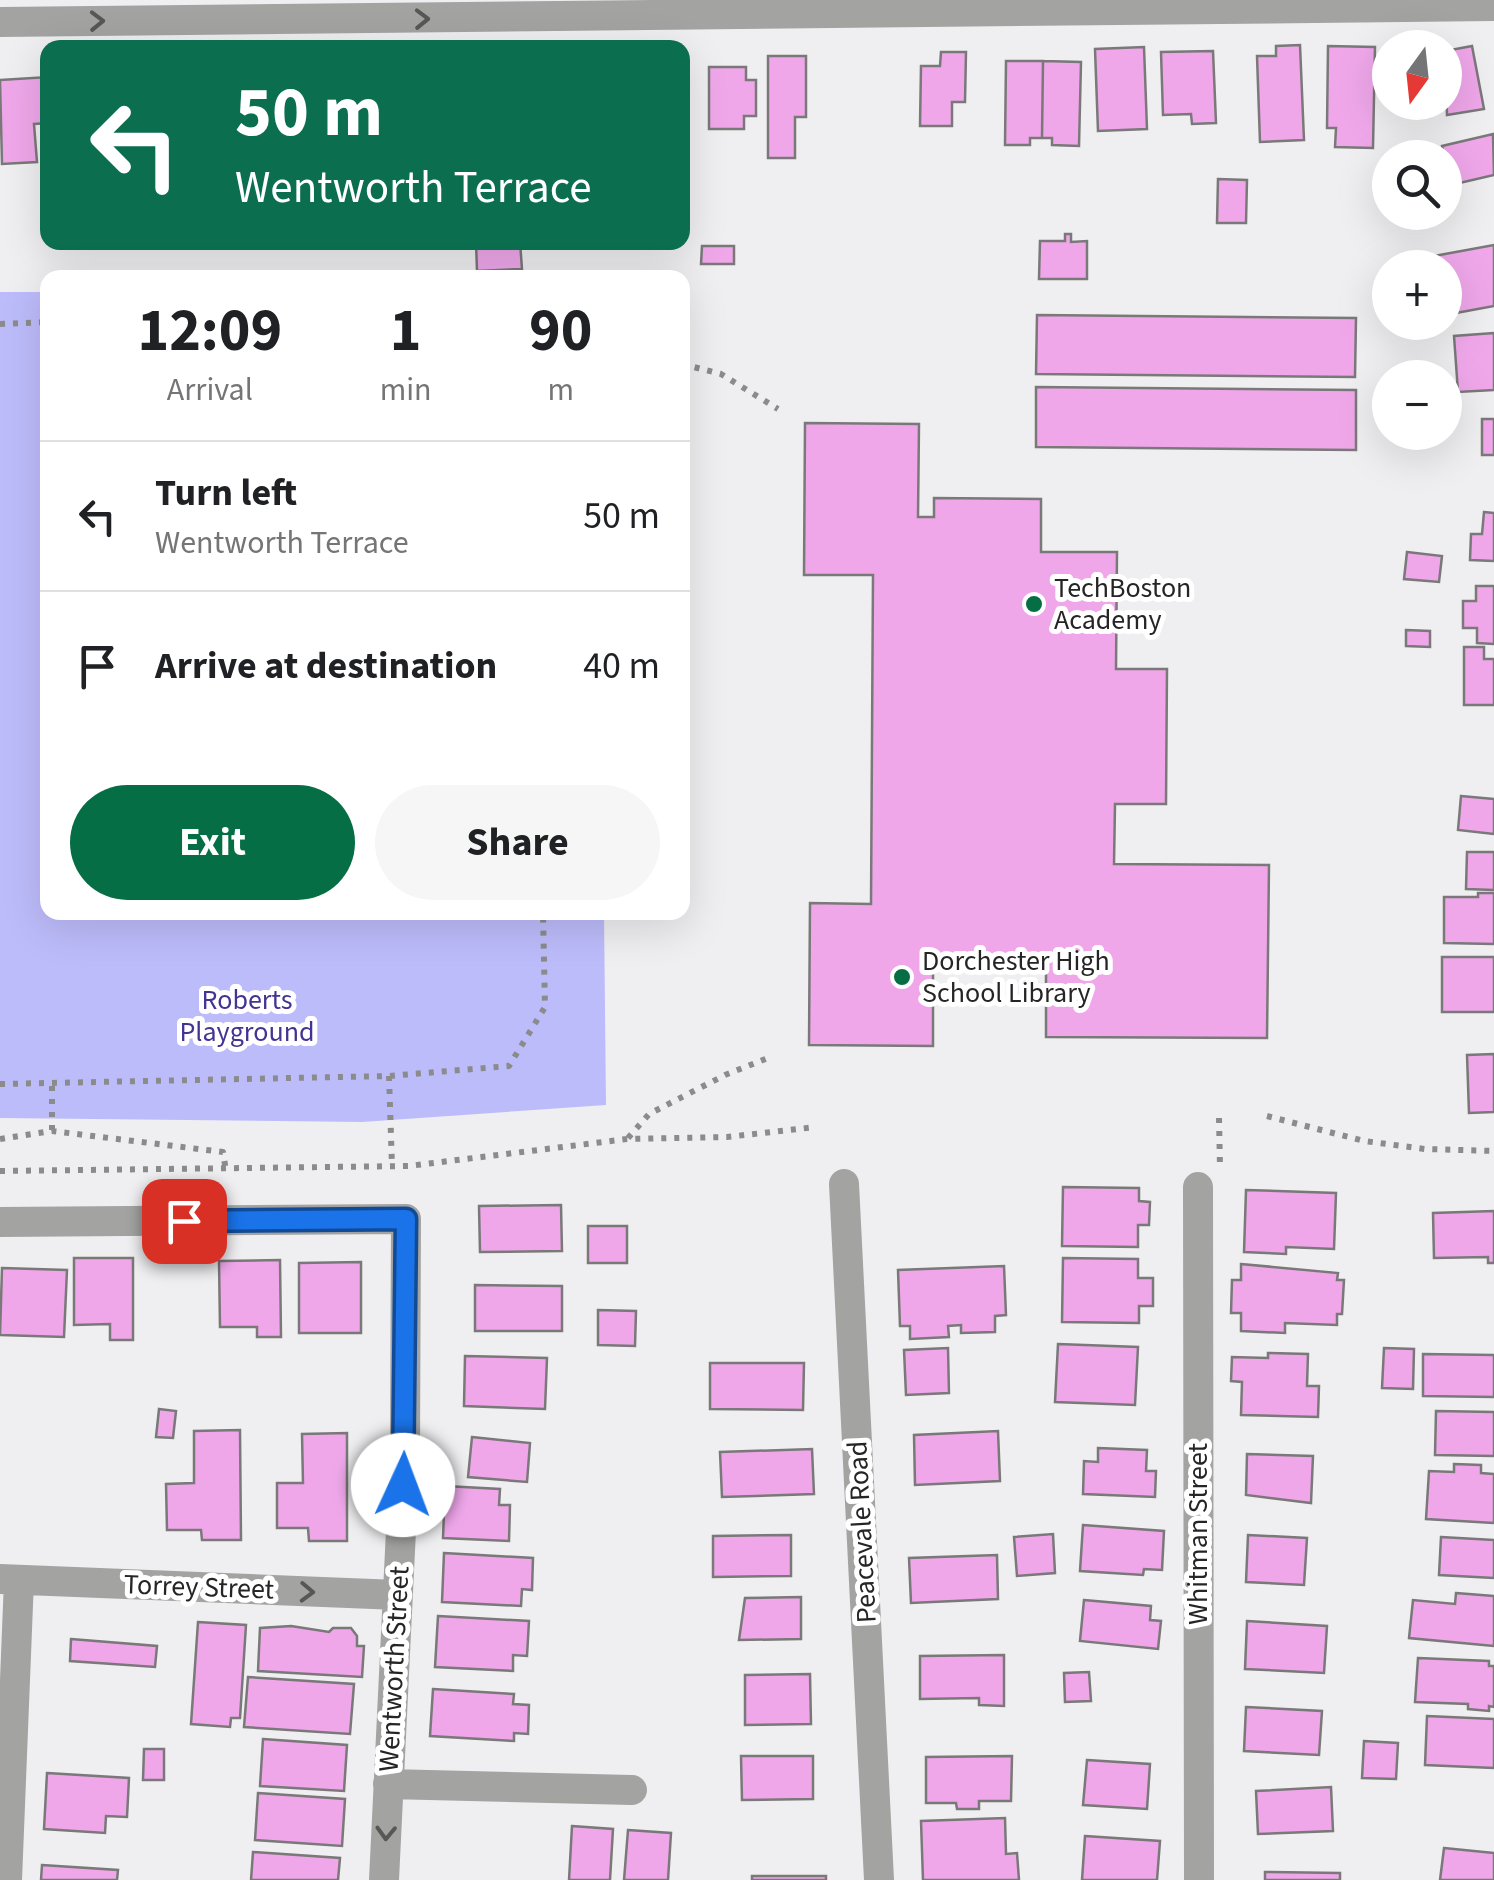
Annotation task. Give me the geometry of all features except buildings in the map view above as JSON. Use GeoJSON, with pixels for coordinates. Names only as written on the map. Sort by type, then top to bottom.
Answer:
{"type":"FeatureCollection","features":[{"type":"Feature","properties":{"kind":"street"},"geometry":{"type":"LineString","coordinates":[[0,22],[1494,6]]}},
{"type":"Feature","properties":{"kind":"street","name":"Peacevale Road"},"geometry":{"type":"LineString","coordinates":[[844,1184],[880,1880]]}},
{"type":"Feature","properties":{"kind":"street","name":"Whitman Street"},"geometry":{"type":"LineString","coordinates":[[1198,1187],[1199,1880]]}},
{"type":"Feature","properties":{"kind":"street","name":"Wentworth Street"},"geometry":{"type":"LineString","coordinates":[[0,1222],[406,1219],[405,1448],[384,1880]]}},
{"type":"Feature","properties":{"kind":"street"},"geometry":{"type":"LineString","coordinates":[[7,1880],[10,1580]]}},
{"type":"Feature","properties":{"kind":"street","name":"Torrey Street"},"geometry":{"type":"LineString","coordinates":[[10,1580],[398,1595]]}},
{"type":"Feature","properties":{"kind":"street"},"geometry":{"type":"LineString","coordinates":[[388,1784],[632,1790]]}},
{"type":"Feature","properties":{"kind":"path"},"geometry":{"type":"LineString","coordinates":[[0,324],[40,322]]}},
{"type":"Feature","properties":{"kind":"path"},"geometry":{"type":"LineString","coordinates":[[690,366],[721,374],[778,409]]}},
{"type":"Feature","properties":{"kind":"path"},"geometry":{"type":"LineString","coordinates":[[0,1084],[52,1086],[388,1076],[509,1066],[545,1007],[542,920]]}},
{"type":"Feature","properties":{"kind":"path"},"geometry":{"type":"LineString","coordinates":[[627,1139],[649,1114],[773,1056]]}},
{"type":"Feature","properties":{"kind":"path"},"geometry":{"type":"LineString","coordinates":[[388,1076],[392,1166]]}},
{"type":"Feature","properties":{"kind":"path"},"geometry":{"type":"LineString","coordinates":[[52,1086],[52,1131]]}},
{"type":"Feature","properties":{"kind":"path"},"geometry":{"type":"LineString","coordinates":[[1267,1116],[1364,1141],[1425,1149],[1494,1151]]}},
{"type":"Feature","properties":{"kind":"path"},"geometry":{"type":"LineString","coordinates":[[0,1171],[392,1166],[627,1139],[727,1137],[816,1126]]}},
{"type":"Feature","properties":{"kind":"path"},"geometry":{"type":"LineString","coordinates":[[0,1138],[52,1131],[223,1152],[226,1170]]}},
{"type":"Feature","properties":{"kind":"green space","name":"Roberts Playground"},"geometry":{"type":"Polygon","coordinates":[[[0,292],[40,292],[40,920],[604,920],[606,1105],[362,1122],[0,1118],[0,292]]]}},
{"type":"Feature","properties":{"kind":"place","name":"TechBoston Academy"},"geometry":{"type":"Point","coordinates":[1034,604]}},
{"type":"Feature","properties":{"kind":"place","name":"Dorchester High School Library"},"geometry":{"type":"Point","coordinates":[902,977]}},
{"type":"Feature","properties":{"kind":"route"},"geometry":{"type":"LineString","coordinates":[[184,1221],[406,1219],[403,1485]]}}]}
